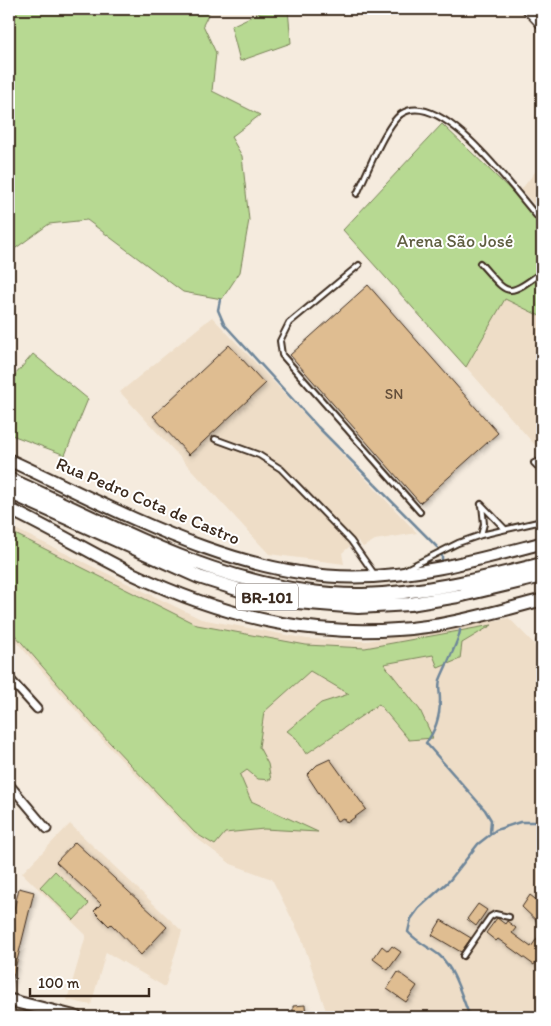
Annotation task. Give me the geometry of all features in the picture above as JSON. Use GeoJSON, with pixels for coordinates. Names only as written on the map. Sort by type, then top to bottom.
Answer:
{"type":"FeatureCollection","features":[{"type":"Feature","properties":{"kind":"highway","name":"BR-101"},"geometry":{"type":"LineString","coordinates":[[9,479],[208,567],[270,586],[300,591],[362,595],[428,590],[542,564]]}},
{"type":"Feature","properties":{"kind":"highway","name":"BR-101"},"geometry":{"type":"LineString","coordinates":[[9,492],[199,577],[243,592],[297,602],[358,607],[410,604],[458,596],[542,576]]}},
{"type":"Feature","properties":{"kind":"main road","name":"Rua Pedro Cota de Castro"},"geometry":{"type":"LineString","coordinates":[[9,460],[154,526],[243,560],[309,574],[345,577],[399,575],[447,567],[542,543]]}},
{"type":"Feature","properties":{"kind":"main road"},"geometry":{"type":"LineString","coordinates":[[9,509],[110,562],[188,598],[226,611],[281,624],[340,630],[409,628],[454,621],[542,600]]}},
{"type":"Feature","properties":{"kind":"main road"},"geometry":{"type":"LineString","coordinates":[[9,1000],[76,1017]]}},
{"type":"Feature","properties":{"kind":"street"},"geometry":{"type":"LineString","coordinates":[[527,9],[542,25]]}},
{"type":"Feature","properties":{"kind":"street"},"geometry":{"type":"LineString","coordinates":[[9,678],[36,709]]}},
{"type":"Feature","properties":{"kind":"street"},"geometry":{"type":"LineString","coordinates":[[10,788],[47,829]]}},
{"type":"Feature","properties":{"kind":"lane"},"geometry":{"type":"LineString","coordinates":[[357,194],[389,128],[400,115],[411,110],[430,112],[451,123],[484,154],[542,222]]}},
{"type":"Feature","properties":{"kind":"lane"},"geometry":{"type":"LineString","coordinates":[[480,263],[504,289],[510,292],[519,289],[542,272]]}},
{"type":"Feature","properties":{"kind":"lane"},"geometry":{"type":"LineString","coordinates":[[358,265],[289,323],[280,341],[282,355],[420,512]]}},
{"type":"Feature","properties":{"kind":"lane"},"geometry":{"type":"LineString","coordinates":[[215,439],[259,455],[282,469],[351,541],[377,576]]}},
{"type":"Feature","properties":{"kind":"lane"},"geometry":{"type":"LineString","coordinates":[[540,461],[534,463],[542,471]]}},
{"type":"Feature","properties":{"kind":"lane"},"geometry":{"type":"LineString","coordinates":[[481,535],[484,524],[481,504],[505,529]]}},
{"type":"Feature","properties":{"kind":"lane"},"geometry":{"type":"LineString","coordinates":[[399,575],[406,568],[434,553],[481,535],[542,521]]}},
{"type":"Feature","properties":{"kind":"lane"},"geometry":{"type":"LineString","coordinates":[[463,956],[490,917],[496,914],[510,917]]}},
{"type":"Feature","properties":{"kind":"shaded area"},"geometry":{"type":"Polygon","coordinates":[[[542,163],[542,212],[521,190],[542,163]]]}},
{"type":"Feature","properties":{"kind":"shaded area"},"geometry":{"type":"Polygon","coordinates":[[[505,299],[542,317],[542,453],[466,367],[505,299]]]}},
{"type":"Feature","properties":{"kind":"shaded area"},"geometry":{"type":"Polygon","coordinates":[[[212,317],[417,533],[375,540],[363,547],[357,540],[342,553],[344,564],[269,554],[120,392],[212,317]]]}},
{"type":"Feature","properties":{"kind":"shaded area"},"geometry":{"type":"Polygon","coordinates":[[[9,526],[201,619],[307,639],[367,641],[509,618],[542,652],[542,1017],[328,1017],[302,939],[272,879],[231,864],[195,837],[94,731],[9,633],[9,526]]]}},
{"type":"Feature","properties":{"kind":"shaded area"},"geometry":{"type":"Polygon","coordinates":[[[70,824],[182,931],[165,987],[106,952],[91,1005],[67,1000],[86,935],[22,873],[70,824]]]}},
{"type":"Feature","properties":{"kind":"green space"},"geometry":{"type":"Polygon","coordinates":[[[9,9],[211,9],[203,25],[216,53],[212,91],[260,115],[231,137],[242,156],[249,220],[240,272],[222,299],[183,292],[87,220],[49,224],[9,253],[9,9]]]}},
{"type":"Feature","properties":{"kind":"green space"},"geometry":{"type":"Polygon","coordinates":[[[262,9],[288,9],[291,43],[240,61],[231,26],[265,10],[262,9]]]}},
{"type":"Feature","properties":{"kind":"green space","name":"Arena São José"},"geometry":{"type":"Polygon","coordinates":[[[442,124],[542,220],[542,317],[505,299],[466,367],[343,230],[442,124]]]}},
{"type":"Feature","properties":{"kind":"green space"},"geometry":{"type":"Polygon","coordinates":[[[33,354],[88,399],[65,455],[9,434],[9,382],[33,354]]]}},
{"type":"Feature","properties":{"kind":"green space"},"geometry":{"type":"Polygon","coordinates":[[[9,531],[197,625],[306,645],[365,648],[492,625],[462,643],[460,659],[438,668],[433,655],[384,664],[420,710],[433,738],[409,740],[379,704],[306,754],[296,738],[287,731],[321,703],[349,694],[310,671],[264,712],[259,747],[268,764],[271,780],[258,779],[247,770],[240,775],[251,801],[318,832],[264,829],[225,833],[215,845],[195,833],[95,727],[9,628],[9,531]]]}},
{"type":"Feature","properties":{"kind":"green space"},"geometry":{"type":"Polygon","coordinates":[[[55,871],[89,904],[74,920],[40,887],[55,871]]]}},
{"type":"Feature","properties":{"kind":"building"},"geometry":{"type":"Polygon","coordinates":[[[368,285],[498,433],[420,503],[290,355],[368,285]]]}},
{"type":"Feature","properties":{"kind":"building"},"geometry":{"type":"Polygon","coordinates":[[[229,345],[265,384],[189,455],[153,416],[229,345]]]}},
{"type":"Feature","properties":{"kind":"building"},"geometry":{"type":"Polygon","coordinates":[[[330,759],[366,809],[347,823],[343,818],[337,821],[307,775],[317,765],[330,759]]]}},
{"type":"Feature","properties":{"kind":"building"},"geometry":{"type":"Polygon","coordinates":[[[75,842],[167,927],[141,955],[111,924],[109,926],[94,911],[101,904],[56,862],[75,842]]]}},
{"type":"Feature","properties":{"kind":"building"},"geometry":{"type":"Polygon","coordinates":[[[19,888],[34,892],[11,985],[9,984],[9,931],[19,888]]]}},
{"type":"Feature","properties":{"kind":"building"},"geometry":{"type":"Polygon","coordinates":[[[530,895],[539,902],[542,897],[542,926],[522,907],[530,895]]]}},
{"type":"Feature","properties":{"kind":"building"},"geometry":{"type":"Polygon","coordinates":[[[478,904],[487,910],[476,926],[467,919],[478,904]]]}},
{"type":"Feature","properties":{"kind":"building"},"geometry":{"type":"Polygon","coordinates":[[[497,918],[505,924],[507,921],[516,928],[512,933],[531,947],[542,931],[542,953],[534,965],[498,939],[496,941],[486,933],[497,918]]]}},
{"type":"Feature","properties":{"kind":"building"},"geometry":{"type":"Polygon","coordinates":[[[441,920],[471,938],[461,952],[432,935],[441,920]]]}},
{"type":"Feature","properties":{"kind":"building"},"geometry":{"type":"Polygon","coordinates":[[[382,946],[388,951],[392,946],[401,952],[388,970],[373,959],[382,946]]]}},
{"type":"Feature","properties":{"kind":"building"},"geometry":{"type":"Polygon","coordinates":[[[398,972],[417,986],[406,1002],[387,989],[398,972]]]}},
{"type":"Feature","properties":{"kind":"building"},"geometry":{"type":"Polygon","coordinates":[[[305,1005],[306,1017],[293,1017],[293,1006],[305,1005]]]}},
{"type":"Feature","properties":{"kind":"waterway"},"geometry":{"type":"LineString","coordinates":[[220,300],[218,310],[224,324],[318,427],[437,547]]}},
{"type":"Feature","properties":{"kind":"waterway"},"geometry":{"type":"LineString","coordinates":[[442,553],[442,560]]}},
{"type":"Feature","properties":{"kind":"waterway"},"geometry":{"type":"LineString","coordinates":[[460,630],[458,640],[440,680],[438,718],[435,728],[426,743],[485,810],[491,820],[490,833]]}},
{"type":"Feature","properties":{"kind":"waterway"},"geometry":{"type":"LineString","coordinates":[[470,1017],[454,976],[445,961],[408,932],[411,919],[419,908],[450,880],[478,844],[496,830],[520,822],[542,822]]}}]}
